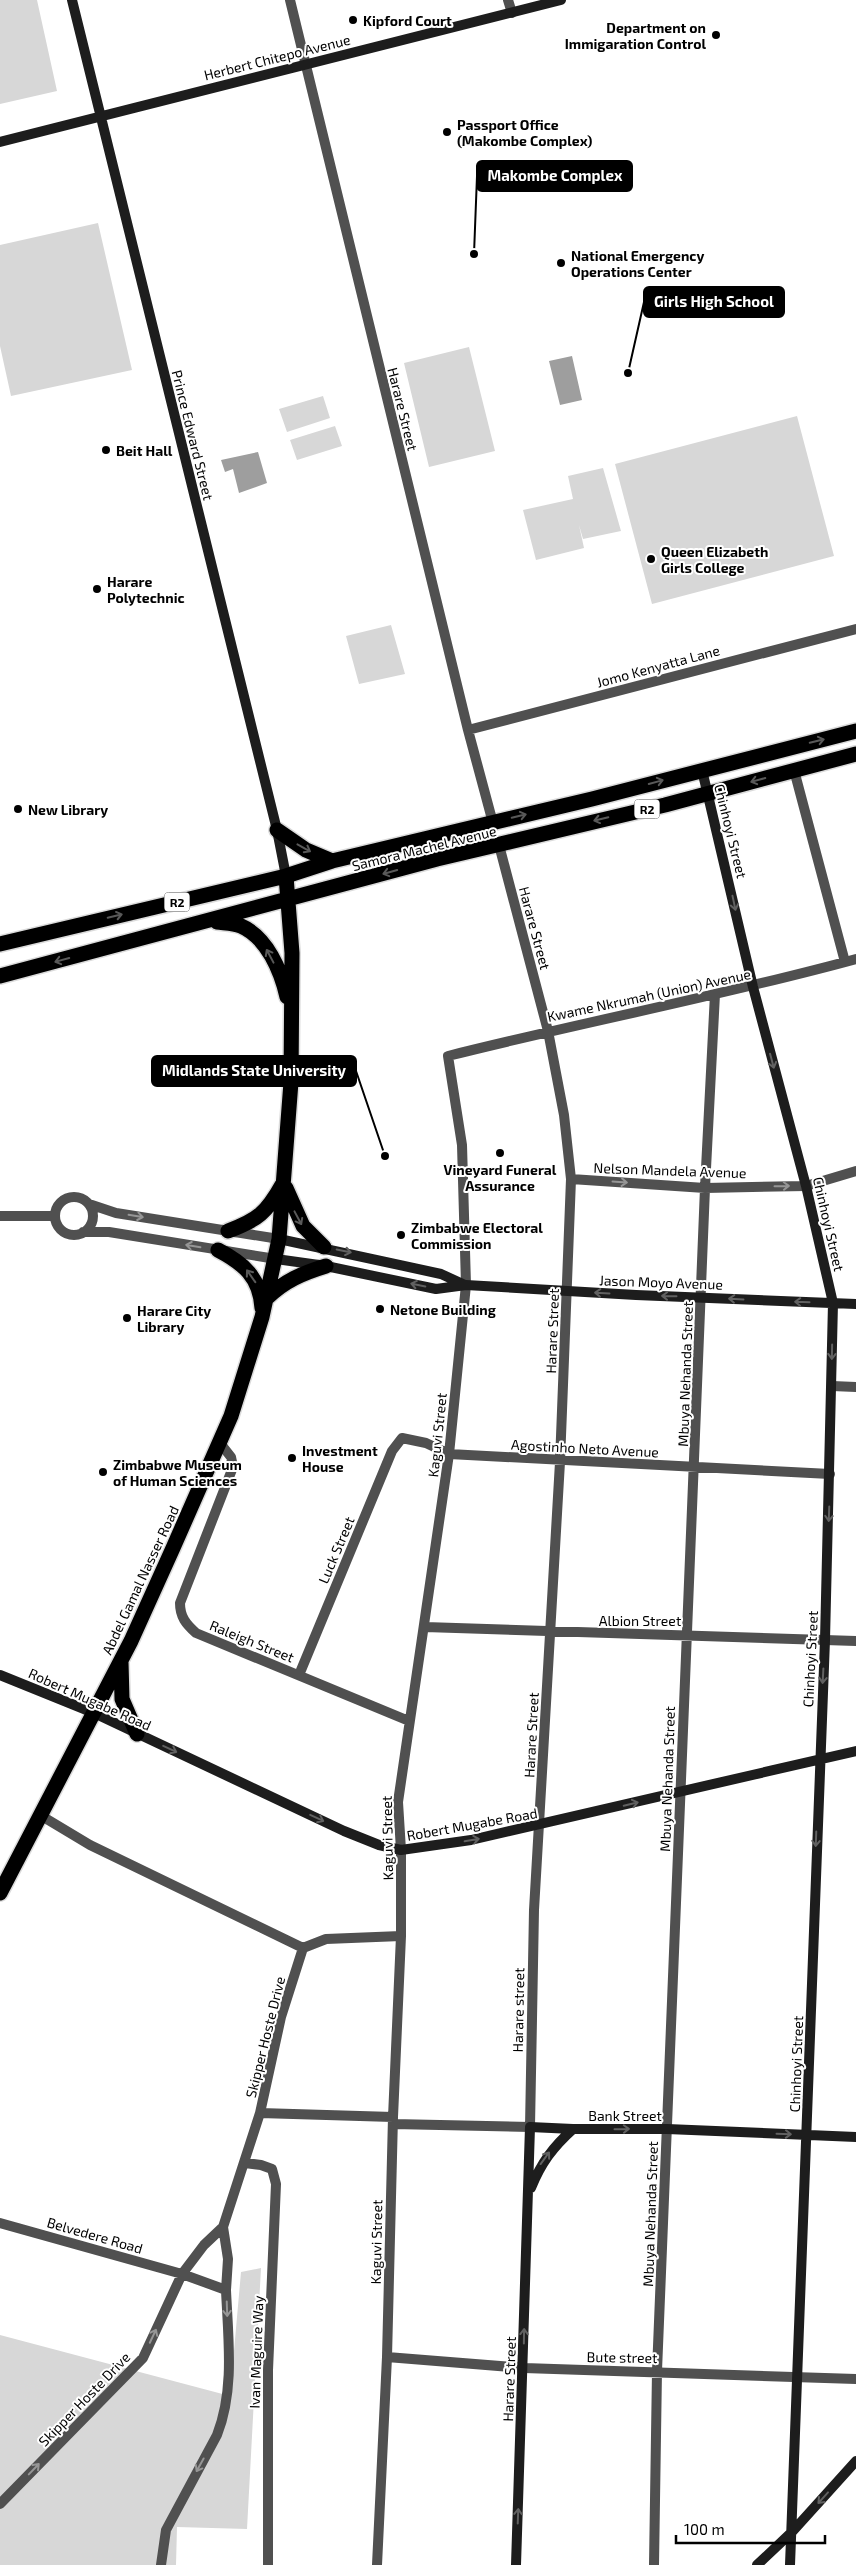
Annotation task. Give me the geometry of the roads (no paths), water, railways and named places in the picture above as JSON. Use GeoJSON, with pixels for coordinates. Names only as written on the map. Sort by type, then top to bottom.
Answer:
{"type":"FeatureCollection","features":[{"type":"Feature","properties":{"kind":"highway","name":"Samora Machel Avenue"},"geometry":{"type":"LineString","coordinates":[[0,944],[286,876],[332,861],[492,823],[856,731]]}},
{"type":"Feature","properties":{"kind":"highway","name":"Samora Machel Avenue"},"geometry":{"type":"LineString","coordinates":[[0,976],[289,901],[437,859],[498,846],[856,754]]}},
{"type":"Feature","properties":{"kind":"highway"},"geometry":{"type":"LineString","coordinates":[[277,830],[306,850],[332,861]]}},
{"type":"Feature","properties":{"kind":"highway","name":"Abdel Gamal Nasser Road"},"geometry":{"type":"LineString","coordinates":[[0,1894],[122,1658],[220,1443],[247,1370],[262,1317],[279,1239],[291,1082],[292,953],[286,876]]}},
{"type":"Feature","properties":{"kind":"highway"},"geometry":{"type":"LineString","coordinates":[[211,920],[240,926],[262,941],[284,981],[291,1018]]}},
{"type":"Feature","properties":{"kind":"highway"},"geometry":{"type":"LineString","coordinates":[[228,1231],[249,1223],[270,1206],[284,1182]]}},
{"type":"Feature","properties":{"kind":"highway"},"geometry":{"type":"LineString","coordinates":[[284,1182],[303,1226],[324,1247]]}},
{"type":"Feature","properties":{"kind":"highway"},"geometry":{"type":"LineString","coordinates":[[218,1250],[239,1261],[254,1279],[261,1296],[262,1317]]}},
{"type":"Feature","properties":{"kind":"highway"},"geometry":{"type":"LineString","coordinates":[[267,1298],[278,1287],[304,1272],[326,1266]]}},
{"type":"Feature","properties":{"kind":"highway"},"geometry":{"type":"LineString","coordinates":[[122,1658],[122,1699],[137,1734]]}},
{"type":"Feature","properties":{"kind":"main road","name":"Prince Edward Street"},"geometry":{"type":"LineString","coordinates":[[72,0],[277,830],[286,876]]}},
{"type":"Feature","properties":{"kind":"main road","name":"Herbert Chitepo Avenue"},"geometry":{"type":"LineString","coordinates":[[0,142],[561,0]]}},
{"type":"Feature","properties":{"kind":"main road","name":"Chinhoyi Street"},"geometry":{"type":"LineString","coordinates":[[702,770],[753,987],[806,1186],[833,1303],[825,1640],[790,2565]]}},
{"type":"Feature","properties":{"kind":"main road","name":"Jason Moyo Avenue"},"geometry":{"type":"LineString","coordinates":[[279,1239],[324,1247],[440,1274],[466,1285]]}},
{"type":"Feature","properties":{"kind":"main road","name":"Jason Moyo Avenue"},"geometry":{"type":"LineString","coordinates":[[276,1259],[326,1266],[436,1289],[466,1285],[568,1292],[856,1304]]}},
{"type":"Feature","properties":{"kind":"main road","name":"Robert Mugabe Road"},"geometry":{"type":"LineString","coordinates":[[0,1676],[94,1713],[344,1831],[380,1845],[401,1850],[471,1840],[540,1826],[856,1751]]}},
{"type":"Feature","properties":{"kind":"main road","name":"Bank Street"},"geometry":{"type":"LineString","coordinates":[[530,2127],[667,2129],[856,2137]]}},
{"type":"Feature","properties":{"kind":"main road","name":"Harare street"},"geometry":{"type":"LineString","coordinates":[[528,2195],[530,2127]]}},
{"type":"Feature","properties":{"kind":"main road"},"geometry":{"type":"LineString","coordinates":[[528,2195],[540,2166],[554,2147],[573,2129]]}},
{"type":"Feature","properties":{"kind":"main road","name":"Harare Street"},"geometry":{"type":"LineString","coordinates":[[516,2565],[524,2368],[528,2195]]}},
{"type":"Feature","properties":{"kind":"main road"},"geometry":{"type":"LineString","coordinates":[[757,2565],[792,2532],[856,2461]]}},
{"type":"Feature","properties":{"kind":"street","name":"Harare Street"},"geometry":{"type":"LineString","coordinates":[[290,0],[492,823]]}},
{"type":"Feature","properties":{"kind":"street"},"geometry":{"type":"LineString","coordinates":[[508,0],[512,13]]}},
{"type":"Feature","properties":{"kind":"street","name":"Jomo Kenyatta Lane"},"geometry":{"type":"LineString","coordinates":[[468,730],[856,629]]}},
{"type":"Feature","properties":{"kind":"street"},"geometry":{"type":"LineString","coordinates":[[794,770],[825,895],[845,962]]}},
{"type":"Feature","properties":{"kind":"street","name":"Harare Street"},"geometry":{"type":"LineString","coordinates":[[498,846],[548,1031],[564,1116],[571,1179],[560,1462],[540,1826]]}},
{"type":"Feature","properties":{"kind":"street","name":"Kwame Nkrumah (Union) Avenue"},"geometry":{"type":"LineString","coordinates":[[448,1056],[548,1031],[753,987],[856,959]]}},
{"type":"Feature","properties":{"kind":"street","name":"Mbuya Nehanda Street"},"geometry":{"type":"LineString","coordinates":[[654,2565],[657,2372],[679,1792],[715,994]]}},
{"type":"Feature","properties":{"kind":"street","name":"Kaguvi Street"},"geometry":{"type":"LineString","coordinates":[[377,2565],[387,2357],[393,2120],[401,1936],[401,1850],[398,1802],[449,1454],[466,1285],[462,1145],[448,1056]]}},
{"type":"Feature","properties":{"kind":"street","name":"Nelson Mandela Avenue"},"geometry":{"type":"LineString","coordinates":[[571,1179],[705,1188],[806,1186],[856,1171]]}},
{"type":"Feature","properties":{"kind":"street"},"geometry":{"type":"LineString","coordinates":[[276,1259],[109,1232],[83,1232],[76,1235],[62,1231],[55,1221],[55,1216],[58,1205],[69,1198],[78,1198],[89,1204],[116,1213],[279,1239]]}},
{"type":"Feature","properties":{"kind":"street"},"geometry":{"type":"LineString","coordinates":[[83,1232],[91,1222],[92,1216],[89,1204]]}},
{"type":"Feature","properties":{"kind":"street"},"geometry":{"type":"LineString","coordinates":[[0,1216],[55,1216]]}},
{"type":"Feature","properties":{"kind":"street"},"geometry":{"type":"LineString","coordinates":[[832,1386],[856,1387]]}},
{"type":"Feature","properties":{"kind":"street","name":"Agostinho Neto Avenue"},"geometry":{"type":"LineString","coordinates":[[402,1438],[426,1443],[449,1454],[560,1462],[695,1466],[830,1474]]}},
{"type":"Feature","properties":{"kind":"street","name":"Luck Street"},"geometry":{"type":"LineString","coordinates":[[299,1674],[392,1451],[402,1438]]}},
{"type":"Feature","properties":{"kind":"street","name":"Raleigh Street"},"geometry":{"type":"LineString","coordinates":[[220,1443],[231,1457],[233,1467],[180,1603],[180,1612],[185,1622],[196,1633],[409,1721]]}},
{"type":"Feature","properties":{"kind":"street","name":"Albion Street"},"geometry":{"type":"LineString","coordinates":[[425,1627],[550,1633],[687,1634],[856,1641]]}},
{"type":"Feature","properties":{"kind":"street"},"geometry":{"type":"LineString","coordinates":[[40,1816],[90,1846],[303,1948],[326,1939],[401,1936]]}},
{"type":"Feature","properties":{"kind":"street","name":"Harare street"},"geometry":{"type":"LineString","coordinates":[[530,2127],[532,1985],[540,1826]]}},
{"type":"Feature","properties":{"kind":"street","name":"Skipper Hoste Drive"},"geometry":{"type":"LineString","coordinates":[[0,2504],[143,2358],[182,2274],[204,2245],[223,2227],[260,2113],[281,2016],[303,1948]]}},
{"type":"Feature","properties":{"kind":"street","name":"Bank Street"},"geometry":{"type":"LineString","coordinates":[[260,2113],[530,2127]]}},
{"type":"Feature","properties":{"kind":"street","name":"Ivan Maguire Way"},"geometry":{"type":"LineString","coordinates":[[245,2163],[261,2164],[272,2169],[276,2184],[268,2370],[268,2565]]}},
{"type":"Feature","properties":{"kind":"street","name":"Belvedere Road"},"geometry":{"type":"LineString","coordinates":[[0,2223],[182,2274]]}},
{"type":"Feature","properties":{"kind":"street","name":"Skipper Hoste Drive"},"geometry":{"type":"LineString","coordinates":[[161,2565],[166,2530],[224,2419],[228,2348],[226,2290],[228,2259],[223,2227]]}},
{"type":"Feature","properties":{"kind":"street"},"geometry":{"type":"LineString","coordinates":[[182,2274],[226,2290]]}},
{"type":"Feature","properties":{"kind":"street","name":"Bute street"},"geometry":{"type":"LineString","coordinates":[[387,2357],[524,2368],[856,2380]]}},
{"type":"Feature","properties":{"kind":"place","name":"Kipford Court"},"geometry":{"type":"Point","coordinates":[353,20]}},
{"type":"Feature","properties":{"kind":"place","name":"Department on Immigaration Control"},"geometry":{"type":"Point","coordinates":[716,35]}},
{"type":"Feature","properties":{"kind":"place","name":"Passport Office (Makombe Complex)"},"geometry":{"type":"Point","coordinates":[447,132]}},
{"type":"Feature","properties":{"kind":"place","name":"Makombe Complex"},"geometry":{"type":"Point","coordinates":[474,254]}},
{"type":"Feature","properties":{"kind":"place","name":"National Emergency Operations Center"},"geometry":{"type":"Point","coordinates":[561,263]}},
{"type":"Feature","properties":{"kind":"place","name":"Girls High School"},"geometry":{"type":"Point","coordinates":[628,373]}},
{"type":"Feature","properties":{"kind":"place","name":"Beit Hall"},"geometry":{"type":"Point","coordinates":[106,450]}},
{"type":"Feature","properties":{"kind":"place","name":"Queen Elizabeth Girls College"},"geometry":{"type":"Point","coordinates":[651,559]}},
{"type":"Feature","properties":{"kind":"place","name":"Harare Polytechnic"},"geometry":{"type":"Point","coordinates":[97,589]}},
{"type":"Feature","properties":{"kind":"place","name":"New Library"},"geometry":{"type":"Point","coordinates":[18,809]}},
{"type":"Feature","properties":{"kind":"place","name":"Vineyard Funeral Assurance"},"geometry":{"type":"Point","coordinates":[500,1153]}},
{"type":"Feature","properties":{"kind":"place","name":"Midlands State University"},"geometry":{"type":"Point","coordinates":[385,1156]}},
{"type":"Feature","properties":{"kind":"place","name":"Zimbabwe Electoral Commission"},"geometry":{"type":"Point","coordinates":[401,1235]}},
{"type":"Feature","properties":{"kind":"place","name":"Netone Building"},"geometry":{"type":"Point","coordinates":[380,1309]}},
{"type":"Feature","properties":{"kind":"place","name":"Harare City Library"},"geometry":{"type":"Point","coordinates":[127,1318]}},
{"type":"Feature","properties":{"kind":"place","name":"Investment House"},"geometry":{"type":"Point","coordinates":[292,1458]}},
{"type":"Feature","properties":{"kind":"place","name":"Zimbabwe Museum of Human Sciences"},"geometry":{"type":"Point","coordinates":[103,1472]}}]}
